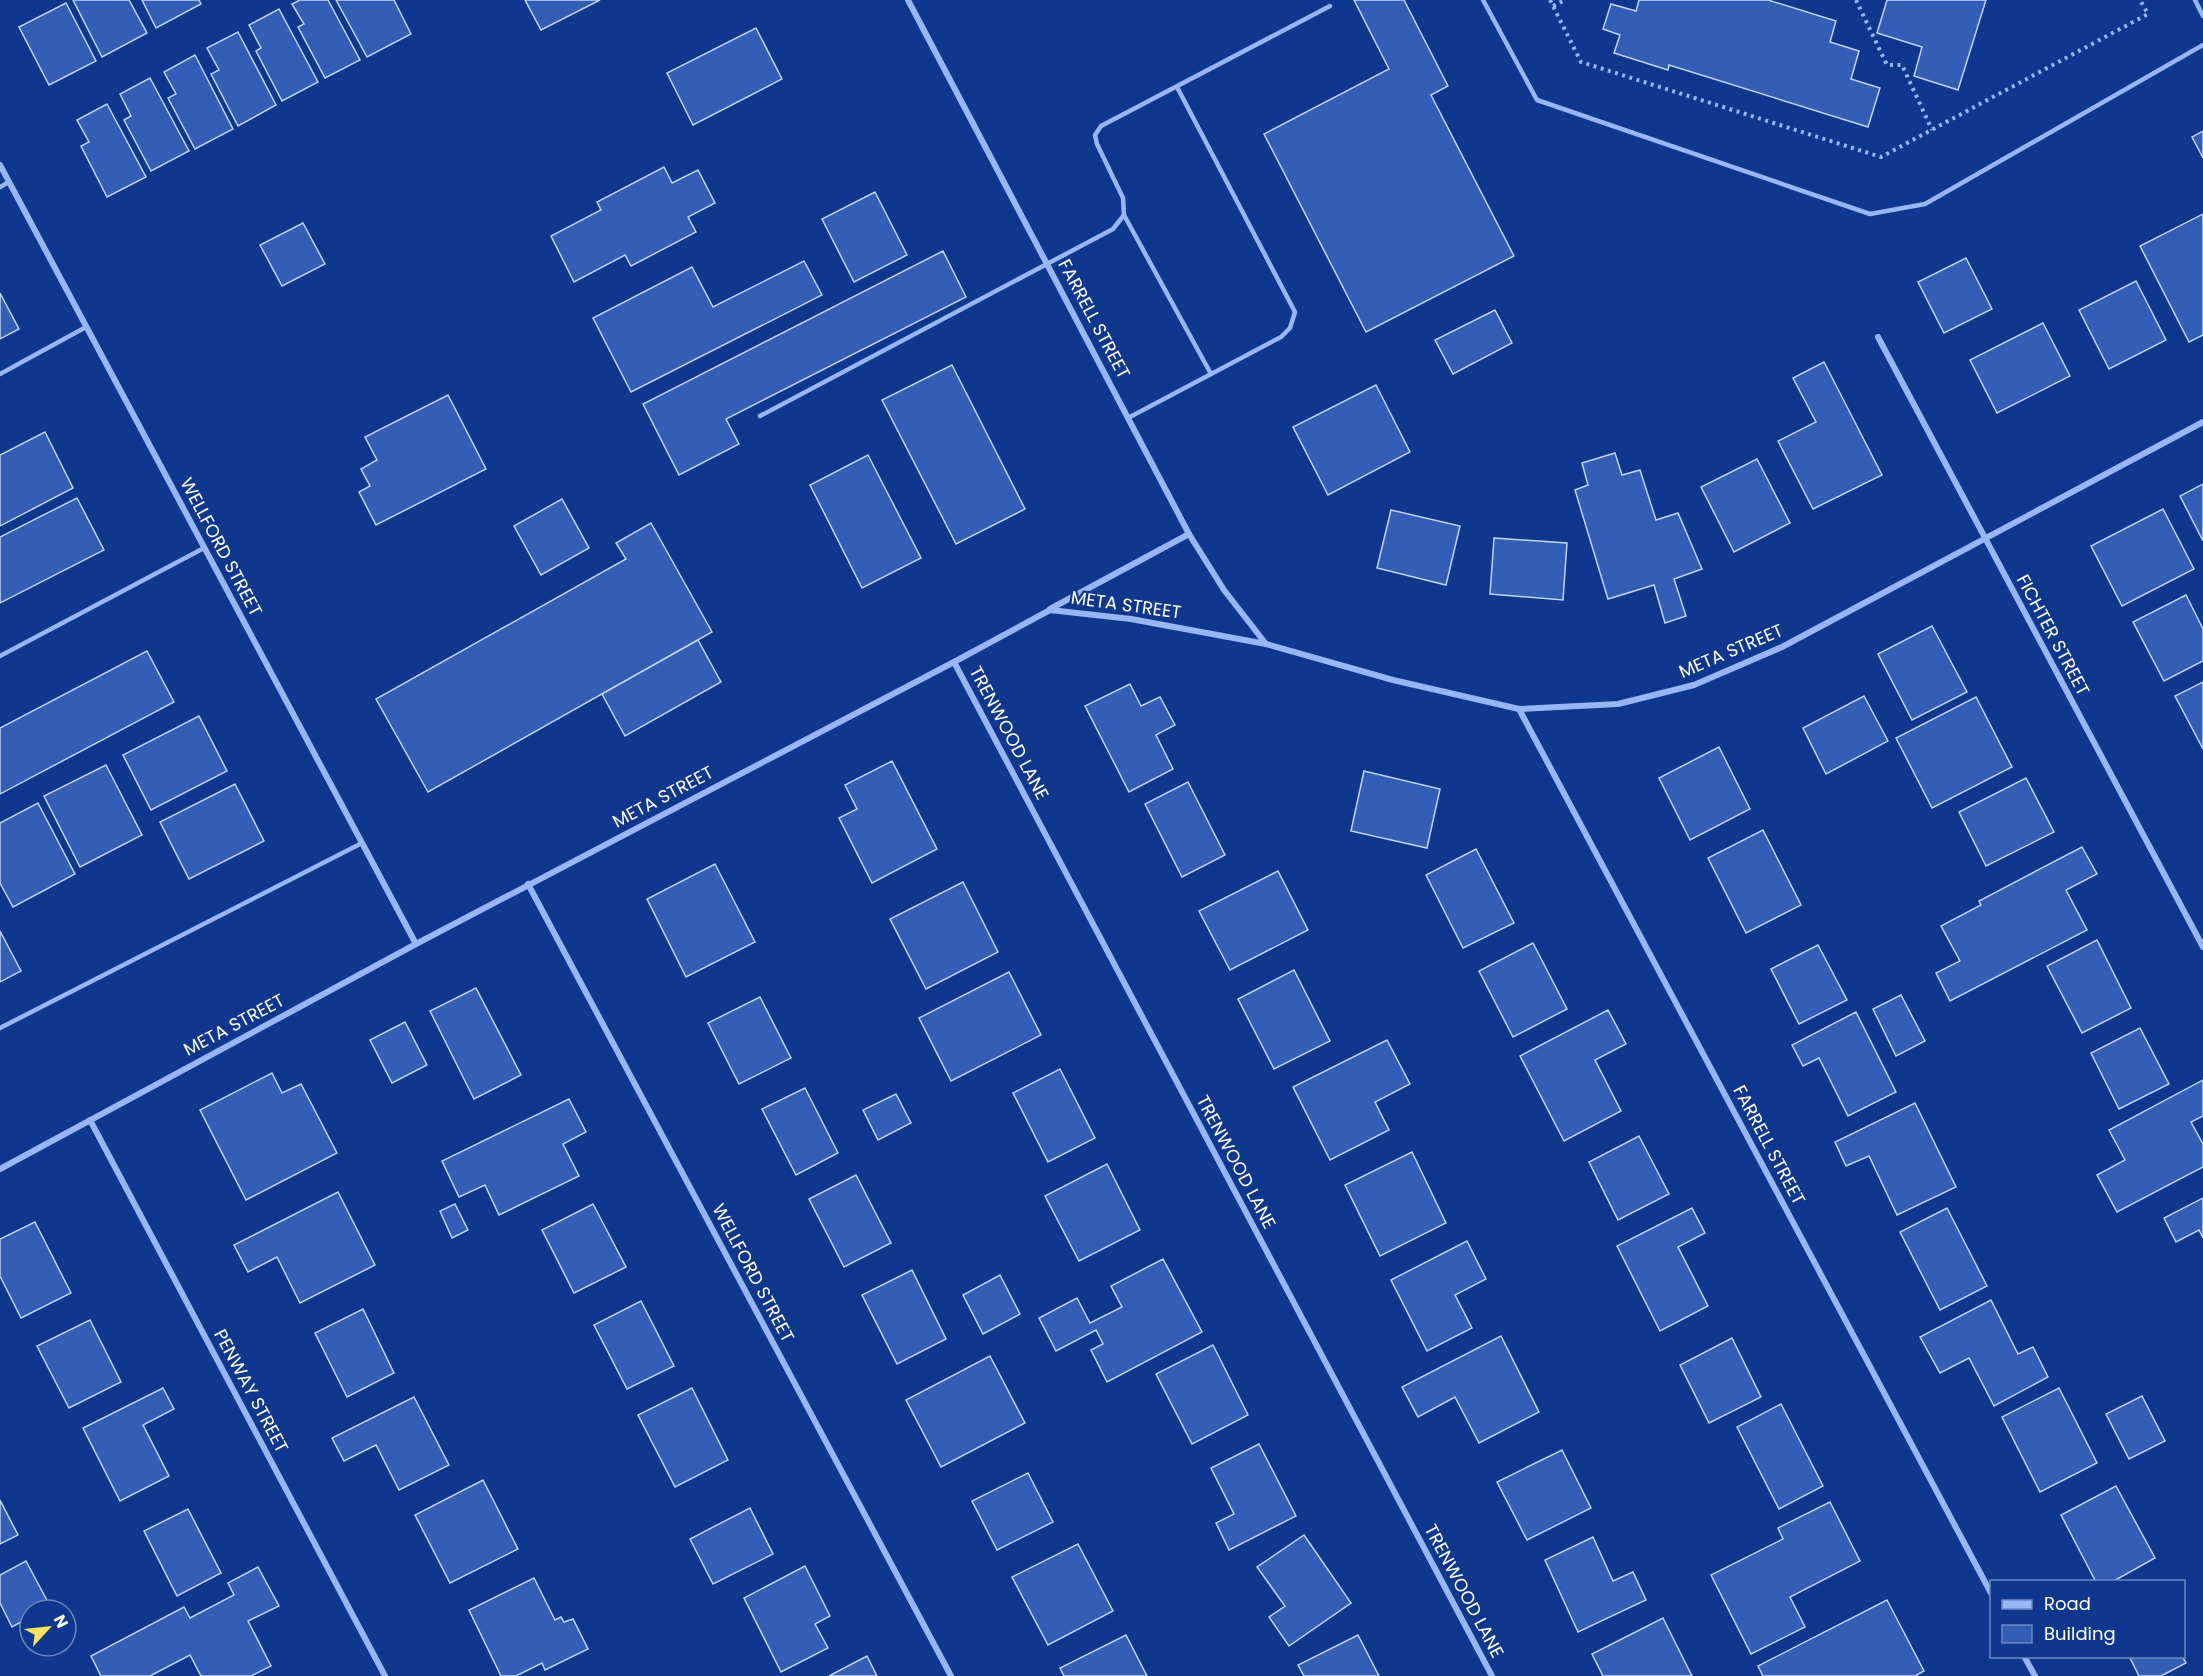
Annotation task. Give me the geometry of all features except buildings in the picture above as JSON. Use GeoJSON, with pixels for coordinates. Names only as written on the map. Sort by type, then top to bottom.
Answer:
{"type":"FeatureCollection","features":[{"type":"Feature","properties":{"kind":"street","name":"FARRELL STREET"},"geometry":{"type":"LineString","coordinates":[[908,0],[1189,534],[1224,590],[1266,644]]}},
{"type":"Feature","properties":{"kind":"street","name":"WELLFORD STREET"},"geometry":{"type":"LineString","coordinates":[[0,165],[416,944]]}},
{"type":"Feature","properties":{"kind":"street","name":"FICHTER STREET"},"geometry":{"type":"LineString","coordinates":[[1878,336],[2203,947]]}},
{"type":"Feature","properties":{"kind":"street","name":"META STREET"},"geometry":{"type":"LineString","coordinates":[[0,1169],[416,944],[1050,610],[1131,619],[1266,644],[1393,680],[1519,709],[1618,704],[1694,685],[1782,647],[2203,422]]}},
{"type":"Feature","properties":{"kind":"street"},"geometry":{"type":"LineString","coordinates":[[1050,610],[1189,534]]}},
{"type":"Feature","properties":{"kind":"street","name":"TRENWOOD LANE"},"geometry":{"type":"LineString","coordinates":[[954,662],[1492,1676]]}},
{"type":"Feature","properties":{"kind":"street","name":"FARRELL STREET"},"geometry":{"type":"LineString","coordinates":[[1519,709],[1990,1591]]}},
{"type":"Feature","properties":{"kind":"street","name":"WELLFORD STREET"},"geometry":{"type":"LineString","coordinates":[[528,885],[951,1676]]}},
{"type":"Feature","properties":{"kind":"street","name":"PENWAY STREET"},"geometry":{"type":"LineString","coordinates":[[90,1120],[385,1676]]}},
{"type":"Feature","properties":{"kind":"street"},"geometry":{"type":"LineString","coordinates":[[2025,1658],[2035,1676]]}},
{"type":"Feature","properties":{"kind":"lane"},"geometry":{"type":"LineString","coordinates":[[1482,0],[1537,100],[1870,214],[1925,204],[2203,45]]}},
{"type":"Feature","properties":{"kind":"lane"},"geometry":{"type":"LineString","coordinates":[[2194,0],[2203,16]]}},
{"type":"Feature","properties":{"kind":"lane"},"geometry":{"type":"LineString","coordinates":[[1211,374],[1124,216],[1123,198],[1097,144],[1095,135],[1101,126],[1330,6]]}},
{"type":"Feature","properties":{"kind":"lane"},"geometry":{"type":"LineString","coordinates":[[1128,418],[1281,337],[1290,328],[1295,312],[1177,87]]}},
{"type":"Feature","properties":{"kind":"lane"},"geometry":{"type":"LineString","coordinates":[[0,187],[9,182]]}},
{"type":"Feature","properties":{"kind":"lane"},"geometry":{"type":"LineString","coordinates":[[760,416],[1113,228],[1124,216]]}},
{"type":"Feature","properties":{"kind":"lane"},"geometry":{"type":"LineString","coordinates":[[0,374],[86,327]]}},
{"type":"Feature","properties":{"kind":"lane"},"geometry":{"type":"LineString","coordinates":[[0,656],[204,548]]}},
{"type":"Feature","properties":{"kind":"lane"},"geometry":{"type":"LineString","coordinates":[[0,1028],[362,843]]}},
{"type":"Feature","properties":{"kind":"path"},"geometry":{"type":"LineString","coordinates":[[1550,0],[1581,63],[1881,157],[2148,14],[2140,0]]}},
{"type":"Feature","properties":{"kind":"path"},"geometry":{"type":"LineString","coordinates":[[1553,6],[1565,0]]}},
{"type":"Feature","properties":{"kind":"path"},"geometry":{"type":"LineString","coordinates":[[1856,0],[1887,65],[1902,65],[1932,130]]}}]}
